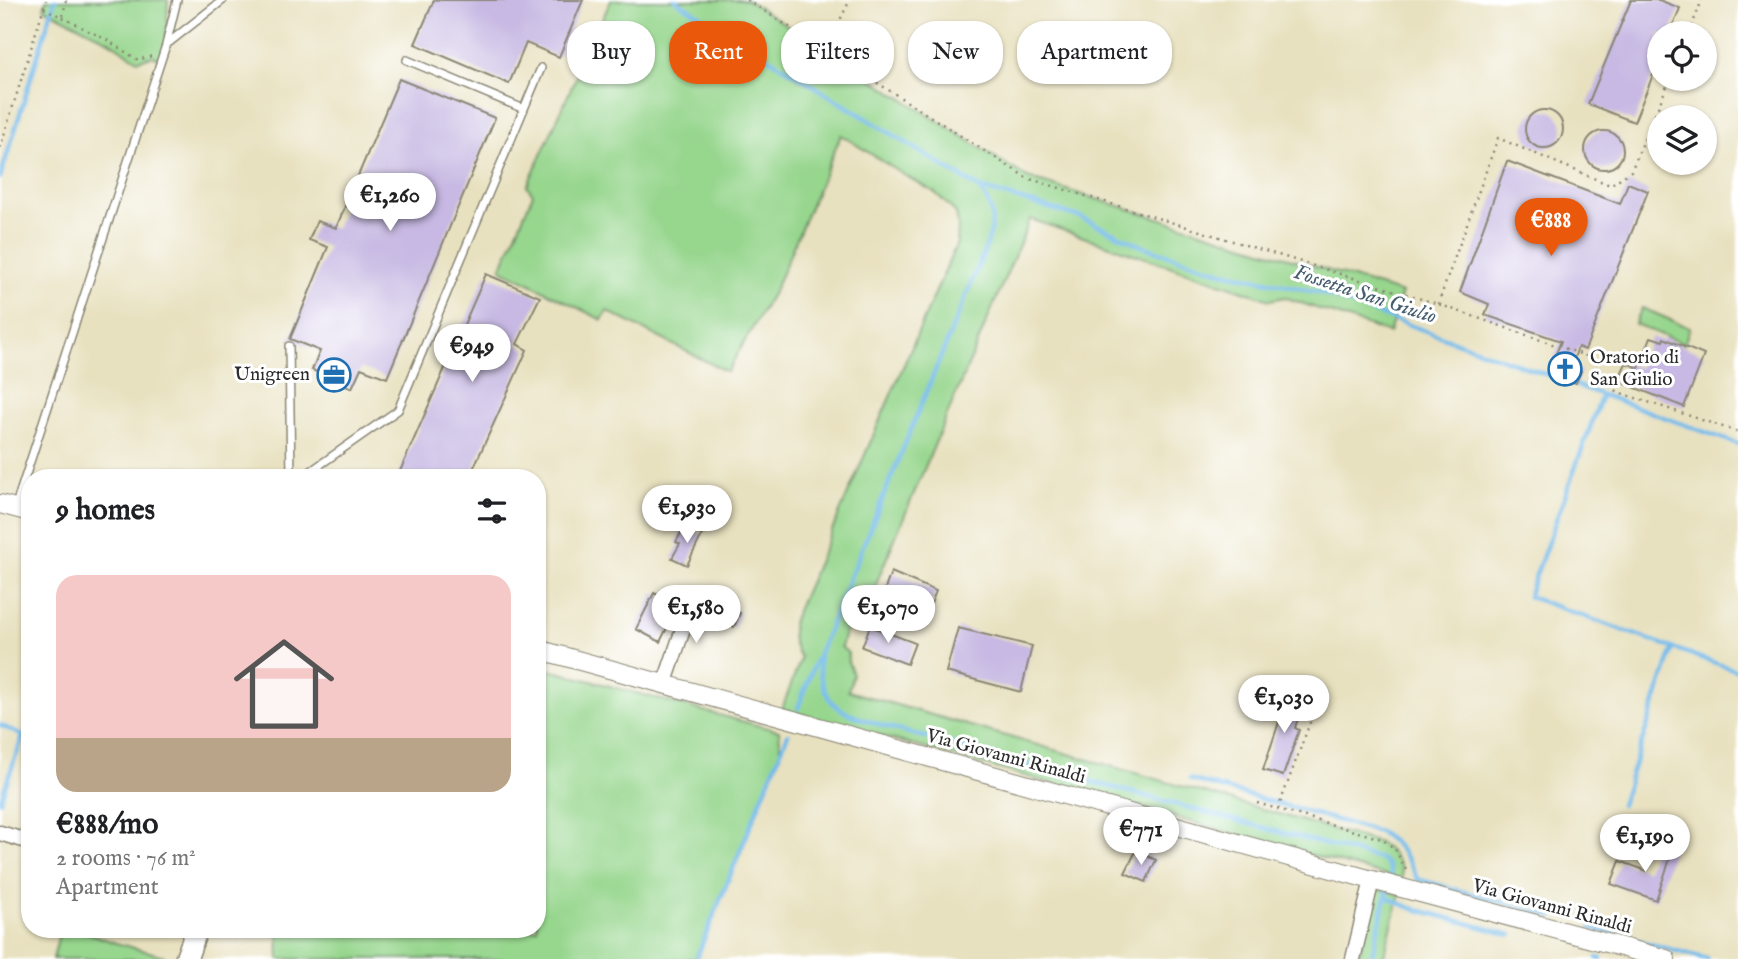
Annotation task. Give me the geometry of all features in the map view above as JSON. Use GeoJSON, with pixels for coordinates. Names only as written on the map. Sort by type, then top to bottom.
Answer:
{"type":"FeatureCollection","features":[{"type":"Feature","properties":{"kind":"main road"},"geometry":{"type":"LineString","coordinates":[[186,959],[194,938]]}},
{"type":"Feature","properties":{"kind":"street"},"geometry":{"type":"LineString","coordinates":[[664,685],[695,594]]}},
{"type":"Feature","properties":{"kind":"street","name":"Via Giovanni Rinaldi"},"geometry":{"type":"LineString","coordinates":[[546,652],[1666,959]]}},
{"type":"Feature","properties":{"kind":"street"},"geometry":{"type":"LineString","coordinates":[[0,833],[21,839]]}},
{"type":"Feature","properties":{"kind":"street"},"geometry":{"type":"LineString","coordinates":[[1353,959],[1376,881]]}},
{"type":"Feature","properties":{"kind":"lane"},"geometry":{"type":"LineString","coordinates":[[28,469],[166,45],[177,0]]}},
{"type":"Feature","properties":{"kind":"lane"},"geometry":{"type":"LineString","coordinates":[[166,45],[223,0]]}},
{"type":"Feature","properties":{"kind":"lane"},"geometry":{"type":"LineString","coordinates":[[407,60],[523,109]]}},
{"type":"Feature","properties":{"kind":"lane"},"geometry":{"type":"LineString","coordinates":[[314,469],[398,410],[541,68]]}},
{"type":"Feature","properties":{"kind":"lane"},"geometry":{"type":"LineString","coordinates":[[289,346],[291,469]]}},
{"type":"Feature","properties":{"kind":"lane"},"geometry":{"type":"LineString","coordinates":[[15,508],[21,490]]}},
{"type":"Feature","properties":{"kind":"path"},"geometry":{"type":"LineString","coordinates":[[0,148],[46,0]]}},
{"type":"Feature","properties":{"kind":"path"},"geometry":{"type":"LineString","coordinates":[[63,16],[66,0]]}},
{"type":"Feature","properties":{"kind":"path"},"geometry":{"type":"LineString","coordinates":[[747,0],[781,22]]}},
{"type":"Feature","properties":{"kind":"path"},"geometry":{"type":"LineString","coordinates":[[840,21],[850,0]]}},
{"type":"Feature","properties":{"kind":"path"},"geometry":{"type":"LineString","coordinates":[[1694,21],[1703,0]]}},
{"type":"Feature","properties":{"kind":"path"},"geometry":{"type":"LineString","coordinates":[[44,8],[107,40],[138,60],[153,56],[161,59]]}},
{"type":"Feature","properties":{"kind":"path"},"geometry":{"type":"LineString","coordinates":[[879,84],[1027,178],[1438,304],[1595,359],[1605,380],[1618,392],[1738,432]]}},
{"type":"Feature","properties":{"kind":"path"},"geometry":{"type":"LineString","coordinates":[[1438,304],[1498,138],[1610,185],[1631,171],[1665,91]]}},
{"type":"Feature","properties":{"kind":"path"},"geometry":{"type":"LineString","coordinates":[[1278,809],[1315,709]]}},
{"type":"Feature","properties":{"kind":"path"},"geometry":{"type":"LineString","coordinates":[[1257,803],[1382,839],[1395,849],[1406,868],[1408,877],[1403,888]]}},
{"type":"Feature","properties":{"kind":"green space"},"geometry":{"type":"Polygon","coordinates":[[[46,0],[168,0],[166,45],[161,59],[153,56],[138,60],[107,40],[44,8],[46,0]]]}},
{"type":"Feature","properties":{"kind":"green space"},"geometry":{"type":"Polygon","coordinates":[[[611,0],[747,0],[781,22],[781,84],[880,84],[1028,178],[1402,293],[1389,333],[1284,297],[1270,300],[1030,219],[865,613],[851,622],[841,647],[848,653],[853,674],[848,691],[1380,843],[1396,859],[1402,880],[782,709],[801,658],[793,640],[793,620],[957,243],[956,213],[934,192],[841,135],[775,289],[727,372],[607,311],[602,320],[501,269],[533,194],[527,186],[573,84],[655,84],[655,21],[602,21],[611,0]]]}},
{"type":"Feature","properties":{"kind":"green space"},"geometry":{"type":"Polygon","coordinates":[[[1642,308],[1690,328],[1684,344],[1635,324],[1642,308]]]}},
{"type":"Feature","properties":{"kind":"green space"},"geometry":{"type":"Polygon","coordinates":[[[546,669],[779,731],[781,754],[696,959],[279,959],[278,938],[546,938],[546,669]]]}},
{"type":"Feature","properties":{"kind":"green space"},"geometry":{"type":"Polygon","coordinates":[[[1376,889],[1400,894],[1383,959],[1358,959],[1376,889]]]}},
{"type":"Feature","properties":{"kind":"green space"},"geometry":{"type":"Polygon","coordinates":[[[58,938],[102,938],[164,956],[163,959],[53,959],[58,938]]]}},
{"type":"Feature","properties":{"kind":"building"},"geometry":{"type":"Polygon","coordinates":[[[434,0],[583,0],[574,21],[567,21],[567,38],[559,57],[526,43],[509,84],[415,44],[434,0]]]}},
{"type":"Feature","properties":{"kind":"building"},"geometry":{"type":"Polygon","coordinates":[[[1631,0],[1659,0],[1680,8],[1675,21],[1647,21],[1647,90],[1634,122],[1588,104],[1631,0]]]}},
{"type":"Feature","properties":{"kind":"building"},"geometry":{"type":"Polygon","coordinates":[[[399,79],[495,118],[387,378],[361,368],[352,388],[312,370],[320,351],[290,339],[328,247],[309,240],[317,221],[336,228],[399,79]]]}},
{"type":"Feature","properties":{"kind":"building"},"geometry":{"type":"Polygon","coordinates":[[[1544,110],[1558,115],[1563,129],[1558,143],[1544,148],[1530,143],[1525,129],[1530,115],[1544,110]]]}},
{"type":"Feature","properties":{"kind":"building"},"geometry":{"type":"Polygon","coordinates":[[[1604,131],[1617,137],[1623,150],[1617,163],[1604,169],[1591,163],[1585,150],[1591,137],[1604,131]]]}},
{"type":"Feature","properties":{"kind":"building"},"geometry":{"type":"Polygon","coordinates":[[[1507,161],[1620,204],[1628,183],[1648,191],[1585,350],[1578,347],[1571,367],[1581,371],[1576,383],[1551,375],[1555,365],[1552,364],[1561,341],[1485,315],[1489,304],[1460,292],[1507,161]]]}},
{"type":"Feature","properties":{"kind":"building"},"geometry":{"type":"Polygon","coordinates":[[[486,274],[540,297],[517,344],[527,350],[473,469],[401,469],[486,274]]]}},
{"type":"Feature","properties":{"kind":"building"},"geometry":{"type":"Polygon","coordinates":[[[1651,337],[1663,341],[1664,338],[1704,355],[1684,407],[1618,381],[1626,363],[1639,368],[1651,337]]]}},
{"type":"Feature","properties":{"kind":"building"},"geometry":{"type":"Polygon","coordinates":[[[684,527],[702,535],[687,565],[672,558],[680,544],[676,542],[684,527]]]}},
{"type":"Feature","properties":{"kind":"building"},"geometry":{"type":"Polygon","coordinates":[[[891,572],[936,591],[923,624],[879,606],[891,572]]]}},
{"type":"Feature","properties":{"kind":"building"},"geometry":{"type":"Polygon","coordinates":[[[654,593],[678,606],[660,642],[636,629],[654,593]]]}},
{"type":"Feature","properties":{"kind":"building"},"geometry":{"type":"Polygon","coordinates":[[[724,606],[740,613],[734,627],[718,620],[724,606]]]}},
{"type":"Feature","properties":{"kind":"building"},"geometry":{"type":"Polygon","coordinates":[[[870,626],[915,643],[907,664],[862,647],[870,626]]]}},
{"type":"Feature","properties":{"kind":"building"},"geometry":{"type":"Polygon","coordinates":[[[958,628],[1032,646],[1021,692],[946,672],[958,628]]]}},
{"type":"Feature","properties":{"kind":"building"},"geometry":{"type":"Polygon","coordinates":[[[1281,694],[1303,702],[1295,728],[1299,730],[1283,776],[1263,770],[1280,719],[1273,717],[1281,694]]]}},
{"type":"Feature","properties":{"kind":"building"},"geometry":{"type":"Polygon","coordinates":[[[1657,842],[1674,847],[1656,900],[1611,884],[1620,861],[1647,871],[1657,842]]]}},
{"type":"Feature","properties":{"kind":"building"},"geometry":{"type":"Polygon","coordinates":[[[1136,851],[1156,860],[1146,882],[1125,873],[1136,851]]]}},
{"type":"Feature","properties":{"kind":"waterway"},"geometry":{"type":"LineString","coordinates":[[0,178],[55,0]]}},
{"type":"Feature","properties":{"kind":"waterway"},"geometry":{"type":"LineString","coordinates":[[675,0],[979,188],[991,214],[992,227],[988,242],[819,653],[822,683],[833,703],[849,714],[880,725],[1380,859],[1389,868],[1390,880]]}},
{"type":"Feature","properties":{"kind":"waterway","name":"Fossetta San Giulio"},"geometry":{"type":"LineString","coordinates":[[980,188],[1080,217],[1144,247],[1218,271],[1321,293],[1738,444]]}},
{"type":"Feature","properties":{"kind":"waterway"},"geometry":{"type":"LineString","coordinates":[[1602,395],[1529,597],[1738,671]]}},
{"type":"Feature","properties":{"kind":"waterway"},"geometry":{"type":"LineString","coordinates":[[1621,805],[1673,648]]}},
{"type":"Feature","properties":{"kind":"waterway"},"geometry":{"type":"LineString","coordinates":[[798,708],[816,659]]}},
{"type":"Feature","properties":{"kind":"waterway"},"geometry":{"type":"LineString","coordinates":[[0,725],[21,735]]}},
{"type":"Feature","properties":{"kind":"waterway"},"geometry":{"type":"LineString","coordinates":[[696,959],[788,734]]}},
{"type":"Feature","properties":{"kind":"waterway"},"geometry":{"type":"LineString","coordinates":[[0,801],[21,742]]}},
{"type":"Feature","properties":{"kind":"waterway"},"geometry":{"type":"LineString","coordinates":[[1190,779],[1379,832],[1402,852],[1417,879],[1553,916]]}},
{"type":"Feature","properties":{"kind":"waterway"},"geometry":{"type":"LineString","coordinates":[[1371,959],[1388,888]]}},
{"type":"Feature","properties":{"kind":"waterway"},"geometry":{"type":"LineString","coordinates":[[1386,897],[1411,908],[1511,935]]}},
{"type":"Feature","properties":{"kind":"waterway"},"geometry":{"type":"LineString","coordinates":[[1591,928],[1707,959]]}},
{"type":"Feature","properties":{"kind":"waterway"},"geometry":{"type":"LineString","coordinates":[[1597,958],[1601,959]]}},
{"type":"Feature","properties":{"kind":"place","name":"Oratorio di San Giulio"},"geometry":{"type":"Point","coordinates":[1565,369]}},
{"type":"Feature","properties":{"kind":"place","name":"Unigreen"},"geometry":{"type":"Point","coordinates":[334,375]}}]}
